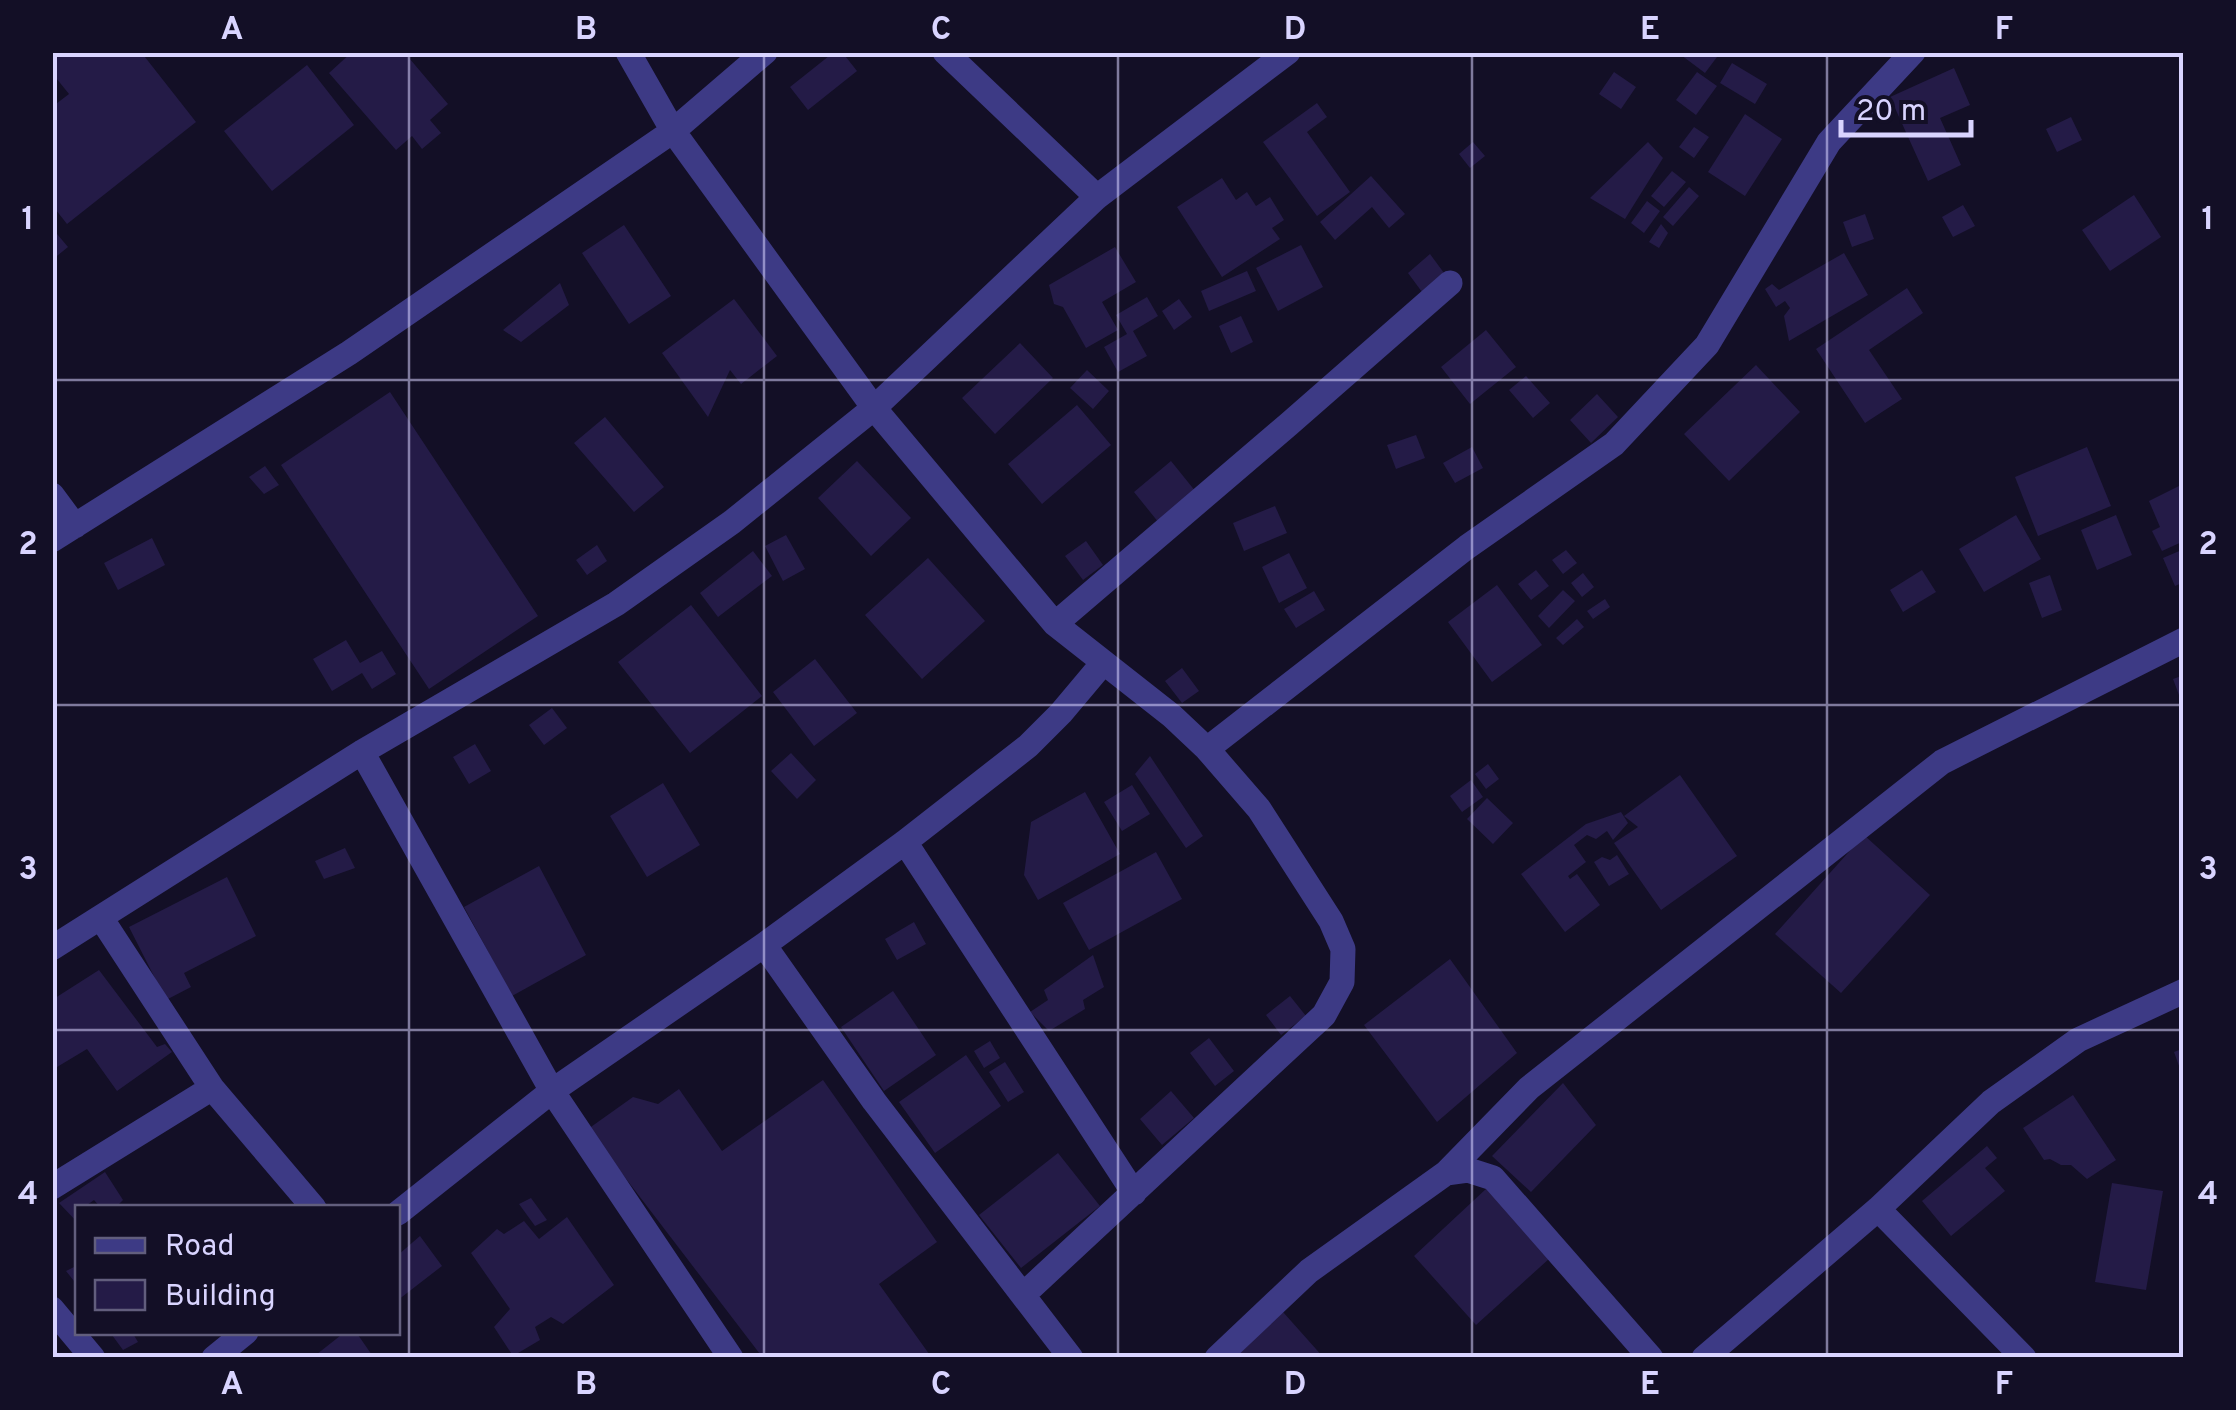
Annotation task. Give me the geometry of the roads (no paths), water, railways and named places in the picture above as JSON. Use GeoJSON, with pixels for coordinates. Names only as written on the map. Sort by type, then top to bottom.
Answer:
{"type":"FeatureCollection","features":[{"type":"Feature","properties":{"kind":"street"},"geometry":{"type":"LineString","coordinates":[[628,52],[673,130],[874,408],[1055,624],[1172,716],[1207,749],[1258,809],[1331,922],[1343,949],[1342,982],[1324,1015],[1023,1295]]}},
{"type":"Feature","properties":{"kind":"street"},"geometry":{"type":"LineString","coordinates":[[52,495],[64,534],[349,353],[673,130],[764,52]]}},
{"type":"Feature","properties":{"kind":"street"},"geometry":{"type":"LineString","coordinates":[[945,52],[1097,197]]}},
{"type":"Feature","properties":{"kind":"street"},"geometry":{"type":"LineString","coordinates":[[52,948],[362,752],[616,604],[732,522],[874,408],[1097,197],[1288,52]]}},
{"type":"Feature","properties":{"kind":"street"},"geometry":{"type":"LineString","coordinates":[[1207,749],[1466,547],[1614,444],[1707,346],[1829,142],[1914,52]]}},
{"type":"Feature","properties":{"kind":"street"},"geometry":{"type":"LineString","coordinates":[[1055,624],[1450,283]]}},
{"type":"Feature","properties":{"kind":"street"},"geometry":{"type":"LineString","coordinates":[[1217,1358],[1309,1271],[1446,1172],[1529,1088],[1942,762],[2184,640]]}},
{"type":"Feature","properties":{"kind":"street"},"geometry":{"type":"LineString","coordinates":[[400,1211],[552,1091],[905,842],[1028,746],[1062,713],[1103,663]]}},
{"type":"Feature","properties":{"kind":"street"},"geometry":{"type":"LineString","coordinates":[[362,752],[552,1091],[731,1358]]}},
{"type":"Feature","properties":{"kind":"street"},"geometry":{"type":"LineString","coordinates":[[905,842],[1134,1193]]}},
{"type":"Feature","properties":{"kind":"street"},"geometry":{"type":"LineString","coordinates":[[101,918],[212,1088],[311,1205]]}},
{"type":"Feature","properties":{"kind":"street"},"geometry":{"type":"LineString","coordinates":[[764,945],[874,1101],[1071,1358]]}},
{"type":"Feature","properties":{"kind":"street"},"geometry":{"type":"LineString","coordinates":[[1704,1358],[1878,1209],[1992,1102],[2078,1040],[2184,990]]}},
{"type":"Feature","properties":{"kind":"street"},"geometry":{"type":"LineString","coordinates":[[52,1187],[212,1088]]}},
{"type":"Feature","properties":{"kind":"street"},"geometry":{"type":"LineString","coordinates":[[1446,1172],[1468,1170],[1493,1178],[1651,1358]]}},
{"type":"Feature","properties":{"kind":"street"},"geometry":{"type":"LineString","coordinates":[[1878,1209],[2024,1358]]}},
{"type":"Feature","properties":{"kind":"street"},"geometry":{"type":"LineString","coordinates":[[52,1310],[93,1358]]}},
{"type":"Feature","properties":{"kind":"street"},"geometry":{"type":"LineString","coordinates":[[214,1358],[242,1335]]}}]}
